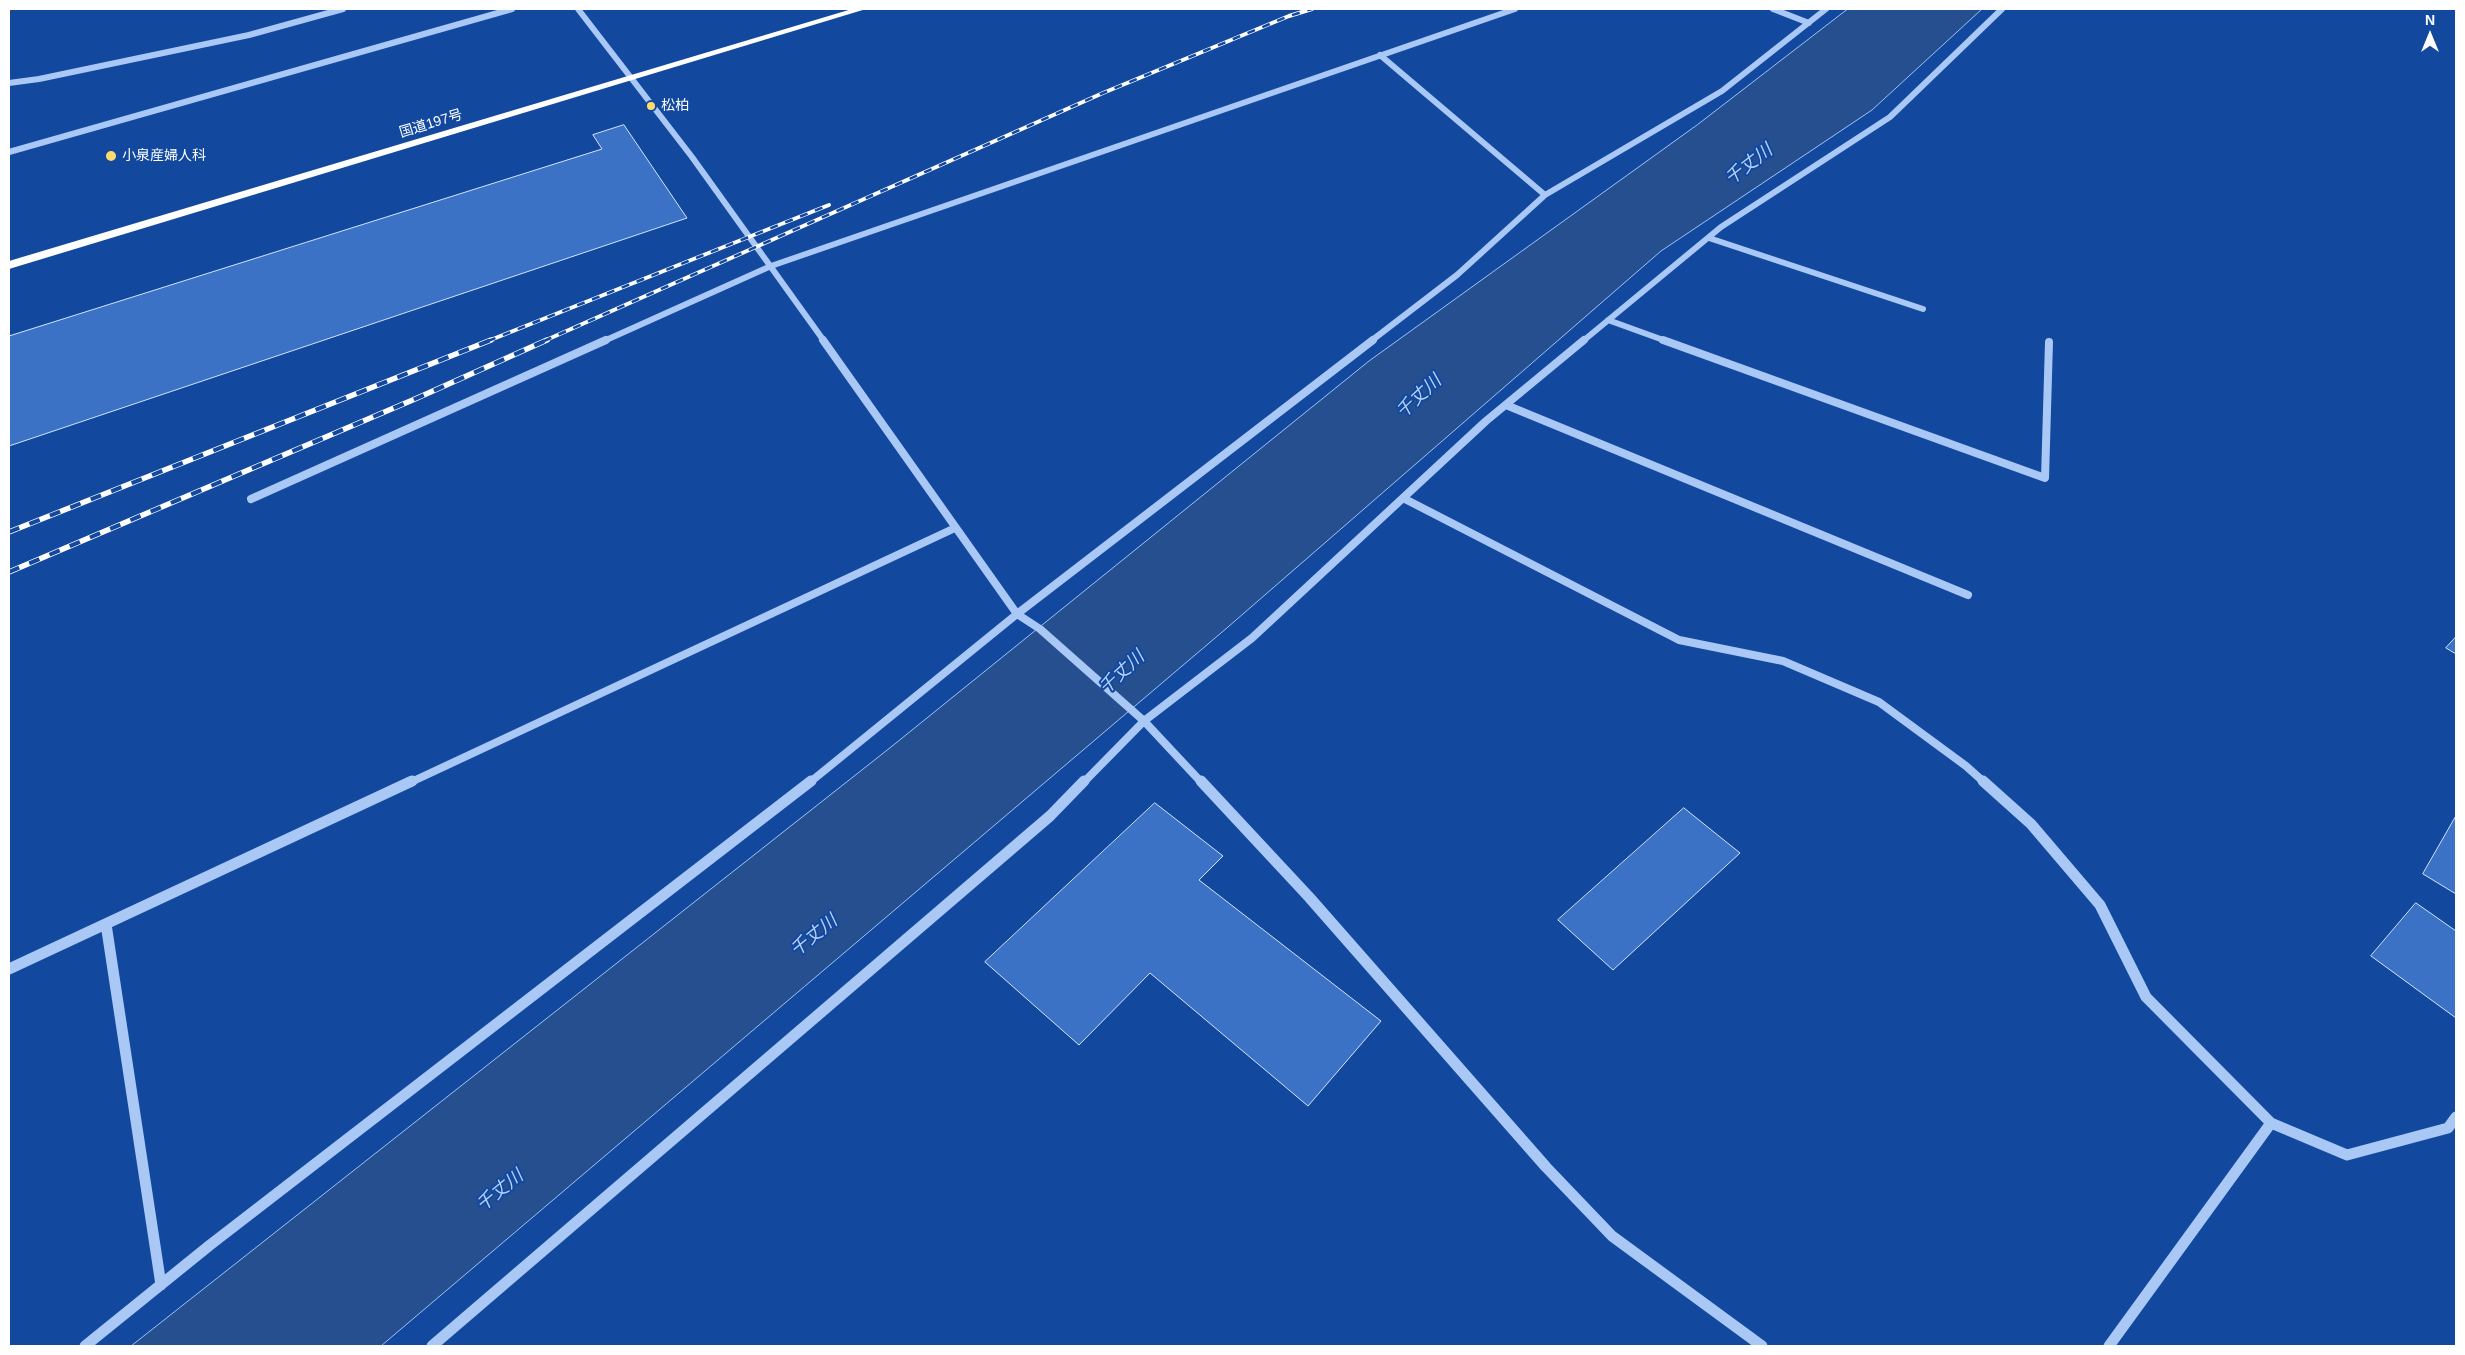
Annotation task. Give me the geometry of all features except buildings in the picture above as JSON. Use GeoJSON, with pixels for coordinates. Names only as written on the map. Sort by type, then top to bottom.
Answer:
{"type":"FeatureCollection","features":[{"type":"Feature","properties":{"kind":"highway","name":"国道197号"},"geometry":{"type":"LineString","coordinates":[[9,265],[861,9]]}},
{"type":"Feature","properties":{"kind":"street"},"geometry":{"type":"LineString","coordinates":[[9,83],[39,80],[230,39],[343,9]]}},
{"type":"Feature","properties":{"kind":"street"},"geometry":{"type":"LineString","coordinates":[[9,152],[512,9]]}},
{"type":"Feature","properties":{"kind":"street"},"geometry":{"type":"LineString","coordinates":[[578,9],[633,78],[771,266],[1017,614],[1040,629],[1144,720],[1309,897],[1546,1167],[1612,1236],[1762,1346]]}},
{"type":"Feature","properties":{"kind":"street"},"geometry":{"type":"LineString","coordinates":[[250,499],[771,266],[1515,9]]}},
{"type":"Feature","properties":{"kind":"street"},"geometry":{"type":"LineString","coordinates":[[1773,9],[1809,23]]}},
{"type":"Feature","properties":{"kind":"street"},"geometry":{"type":"LineString","coordinates":[[85,1346],[161,1285],[772,813],[1017,614],[1457,275],[1545,195],[1722,91],[1826,9]]}},
{"type":"Feature","properties":{"kind":"street"},"geometry":{"type":"LineString","coordinates":[[432,1346],[1050,816],[1144,720],[1252,638],[1506,405],[1709,238],[1890,117],[2002,9]]}},
{"type":"Feature","properties":{"kind":"street"},"geometry":{"type":"LineString","coordinates":[[1380,55],[1545,195]]}},
{"type":"Feature","properties":{"kind":"street"},"geometry":{"type":"LineString","coordinates":[[1709,238],[1923,310]]}},
{"type":"Feature","properties":{"kind":"street"},"geometry":{"type":"LineString","coordinates":[[1608,320],[2045,478],[2049,342]]}},
{"type":"Feature","properties":{"kind":"street"},"geometry":{"type":"LineString","coordinates":[[1506,405],[1968,595]]}},
{"type":"Feature","properties":{"kind":"street"},"geometry":{"type":"LineString","coordinates":[[1403,498],[1679,640],[1783,661],[1879,702],[1966,766],[2031,824],[2100,905],[2146,997],[2271,1123],[2347,1155],[2448,1128],[2456,1117]]}},
{"type":"Feature","properties":{"kind":"street"},"geometry":{"type":"LineString","coordinates":[[9,969],[956,528]]}},
{"type":"Feature","properties":{"kind":"street"},"geometry":{"type":"LineString","coordinates":[[106,924],[161,1285]]}},
{"type":"Feature","properties":{"kind":"street"},"geometry":{"type":"LineString","coordinates":[[2109,1346],[2271,1123]]}},
{"type":"Feature","properties":{"kind":"water","name":"千丈川"},"geometry":{"type":"Polygon","coordinates":[[[1848,9],[1982,9],[1872,110],[1661,251],[1228,627],[381,1346],[131,1346],[891,747],[1369,361],[1697,125],[1848,9]]]}},
{"type":"Feature","properties":{"kind":"railway"},"geometry":{"type":"LineString","coordinates":[[544,341],[1103,93],[1289,16],[1312,9]]}},
{"type":"Feature","properties":{"kind":"railway"},"geometry":{"type":"LineString","coordinates":[[488,341],[829,205]]}},
{"type":"Feature","properties":{"kind":"railway"},"geometry":{"type":"LineString","coordinates":[[9,532],[491,340]]}},
{"type":"Feature","properties":{"kind":"railway"},"geometry":{"type":"LineString","coordinates":[[9,572],[415,399],[547,340]]}},
{"type":"Feature","properties":{"kind":"place","name":"松柏"},"geometry":{"type":"Point","coordinates":[651,106]}},
{"type":"Feature","properties":{"kind":"place","name":"小泉産婦人科"},"geometry":{"type":"Point","coordinates":[111,156]}}]}
